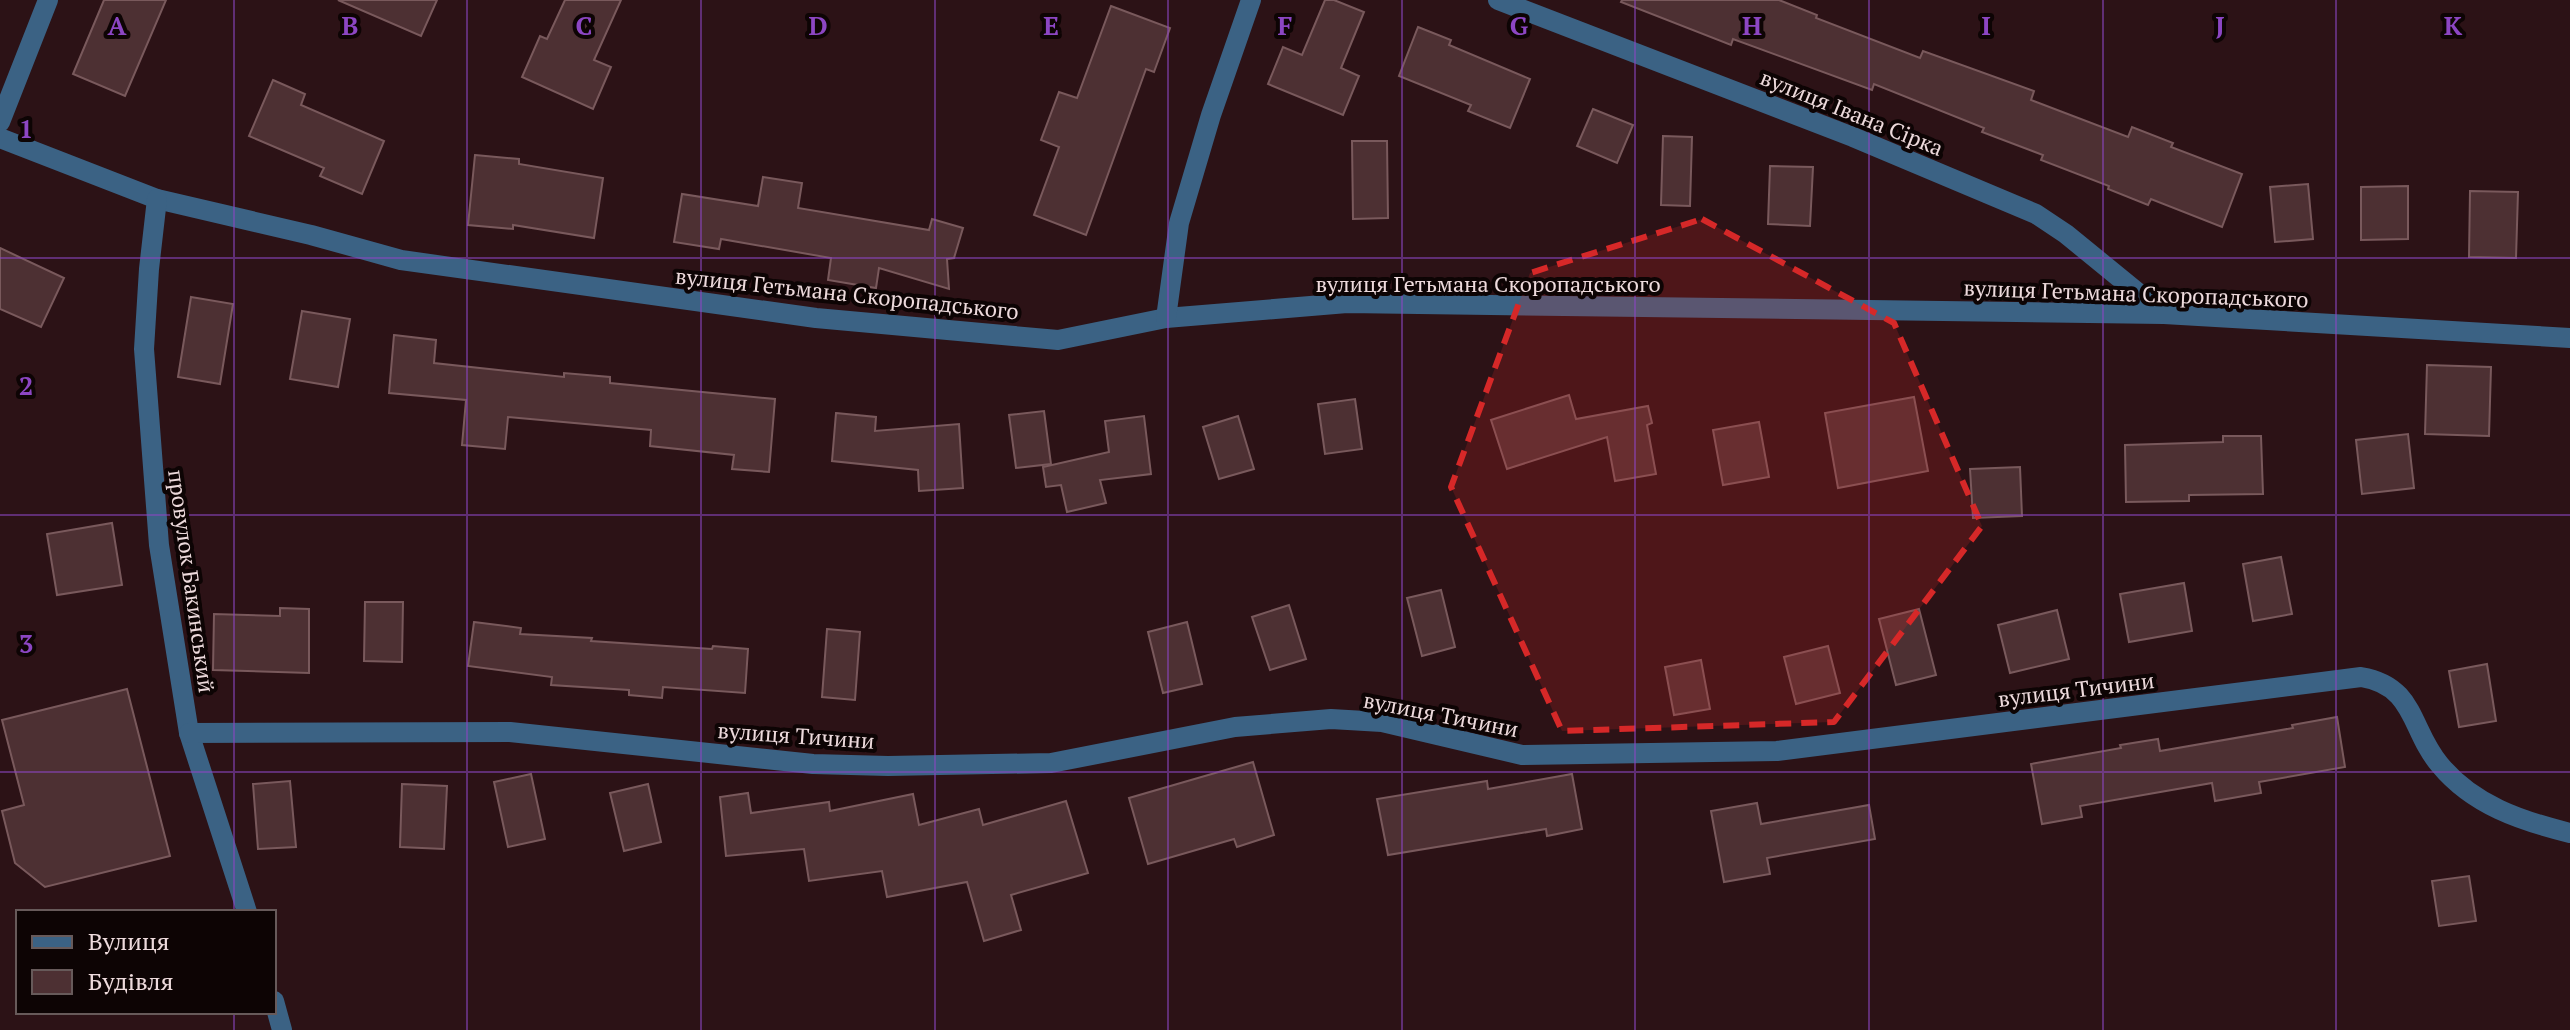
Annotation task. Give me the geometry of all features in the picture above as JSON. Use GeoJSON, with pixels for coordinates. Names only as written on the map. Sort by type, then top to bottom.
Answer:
{"type":"FeatureCollection","features":[{"type":"Feature","properties":{"kind":"street"},"geometry":{"type":"LineString","coordinates":[[0,122],[48,0]]}},
{"type":"Feature","properties":{"kind":"street"},"geometry":{"type":"LineString","coordinates":[[1166,318],[1179,223],[1211,115],[1251,0]]}},
{"type":"Feature","properties":{"kind":"street","name":"вулиця Івана Сірка"},"geometry":{"type":"LineString","coordinates":[[1498,0],[1853,137],[2036,214],[2066,234],[2164,314]]}},
{"type":"Feature","properties":{"kind":"street","name":"вулиця Гетьмана Скоропадського"},"geometry":{"type":"LineString","coordinates":[[0,138],[157,199],[311,235],[401,260],[816,318],[1058,340],[1166,318],[1347,303],[2164,314],[2570,338]]}},
{"type":"Feature","properties":{"kind":"street","name":"провулок Бакинський"},"geometry":{"type":"LineString","coordinates":[[157,199],[144,349],[159,545],[189,733],[246,910]]}},
{"type":"Feature","properties":{"kind":"street","name":"вулиця Тичини"},"geometry":{"type":"LineString","coordinates":[[189,733],[510,732],[813,764],[888,766],[1051,763],[1235,727],[1331,719],[1382,722],[1522,755],[1777,751],[2361,677],[2388,684],[2403,698],[2440,765],[2464,788],[2524,821],[2570,833]]}},
{"type":"Feature","properties":{"kind":"street"},"geometry":{"type":"LineString","coordinates":[[276,1008],[282,1030]]}},
{"type":"Feature","properties":{"kind":"highlighted area"},"geometry":{"type":"Polygon","coordinates":[[[1702,219],[1894,323],[1982,526],[1834,722],[1562,731],[1451,487],[1530,273],[1702,219]]]}},
{"type":"Feature","properties":{"kind":"building"},"geometry":{"type":"Polygon","coordinates":[[[104,0],[166,0],[125,96],[73,74],[104,0]]]}},
{"type":"Feature","properties":{"kind":"building"},"geometry":{"type":"Polygon","coordinates":[[[338,0],[437,0],[421,36],[338,0]]]}},
{"type":"Feature","properties":{"kind":"building"},"geometry":{"type":"Polygon","coordinates":[[[565,0],[621,0],[594,60],[611,67],[593,109],[522,77],[540,36],[547,39],[565,0]]]}},
{"type":"Feature","properties":{"kind":"building"},"geometry":{"type":"Polygon","coordinates":[[[1325,0],[1334,0],[1364,12],[1341,68],[1359,76],[1343,115],[1268,84],[1283,47],[1302,55],[1325,0]]]}},
{"type":"Feature","properties":{"kind":"building"},"geometry":{"type":"Polygon","coordinates":[[[1622,0],[1779,0],[1817,15],[1816,18],[1920,58],[1923,51],[2034,91],[2031,100],[2128,137],[2132,127],[2173,143],[2171,147],[2242,174],[2222,227],[2151,199],[2148,205],[2108,189],[2109,186],[2041,160],[2043,155],[1982,132],[1984,128],[1874,84],[1872,90],[1733,39],[1731,45],[1622,0]]]}},
{"type":"Feature","properties":{"kind":"building"},"geometry":{"type":"Polygon","coordinates":[[[1111,6],[1170,28],[1154,72],[1146,69],[1086,235],[1034,215],[1059,147],[1041,140],[1059,92],[1077,98],[1111,6]]]}},
{"type":"Feature","properties":{"kind":"building"},"geometry":{"type":"Polygon","coordinates":[[[1418,27],[1451,40],[1449,45],[1530,79],[1510,128],[1468,111],[1471,105],[1399,76],[1418,27]]]}},
{"type":"Feature","properties":{"kind":"building"},"geometry":{"type":"Polygon","coordinates":[[[273,80],[305,94],[301,105],[384,141],[362,194],[320,176],[324,168],[249,136],[273,80]]]}},
{"type":"Feature","properties":{"kind":"building"},"geometry":{"type":"Polygon","coordinates":[[[1593,109],[1633,125],[1617,163],[1577,146],[1593,109]]]}},
{"type":"Feature","properties":{"kind":"building"},"geometry":{"type":"Polygon","coordinates":[[[1663,136],[1692,137],[1690,206],[1661,205],[1663,136]]]}},
{"type":"Feature","properties":{"kind":"building"},"geometry":{"type":"Polygon","coordinates":[[[1352,141],[1387,141],[1388,218],[1353,219],[1352,141]]]}},
{"type":"Feature","properties":{"kind":"building"},"geometry":{"type":"Polygon","coordinates":[[[475,155],[519,159],[519,164],[603,178],[594,238],[513,225],[513,229],[468,225],[475,155]]]}},
{"type":"Feature","properties":{"kind":"building"},"geometry":{"type":"Polygon","coordinates":[[[1770,166],[1813,167],[1810,226],[1768,224],[1770,166]]]}},
{"type":"Feature","properties":{"kind":"building"},"geometry":{"type":"Polygon","coordinates":[[[763,177],[802,183],[798,208],[929,230],[932,219],[963,228],[954,258],[947,259],[949,289],[879,268],[876,288],[828,280],[831,258],[721,239],[719,249],[674,242],[682,194],[758,206],[763,177]]]}},
{"type":"Feature","properties":{"kind":"building"},"geometry":{"type":"Polygon","coordinates":[[[2308,184],[2313,239],[2275,242],[2270,187],[2308,184]]]}},
{"type":"Feature","properties":{"kind":"building"},"geometry":{"type":"Polygon","coordinates":[[[2408,186],[2408,239],[2361,240],[2361,187],[2408,186]]]}},
{"type":"Feature","properties":{"kind":"building"},"geometry":{"type":"Polygon","coordinates":[[[2470,191],[2518,192],[2516,258],[2469,257],[2470,191]]]}},
{"type":"Feature","properties":{"kind":"building"},"geometry":{"type":"Polygon","coordinates":[[[0,248],[64,278],[41,327],[0,309],[0,248]]]}},
{"type":"Feature","properties":{"kind":"building"},"geometry":{"type":"Polygon","coordinates":[[[191,297],[233,304],[220,384],[178,377],[191,297]]]}},
{"type":"Feature","properties":{"kind":"building"},"geometry":{"type":"Polygon","coordinates":[[[302,311],[350,319],[338,387],[290,379],[302,311]]]}},
{"type":"Feature","properties":{"kind":"building"},"geometry":{"type":"Polygon","coordinates":[[[394,335],[436,340],[434,363],[564,377],[564,373],[610,377],[610,383],[775,399],[769,472],[732,469],[734,455],[650,446],[651,430],[508,417],[505,449],[462,445],[466,400],[389,393],[394,335]]]}},
{"type":"Feature","properties":{"kind":"building"},"geometry":{"type":"Polygon","coordinates":[[[2427,365],[2491,367],[2489,436],[2425,434],[2427,365]]]}},
{"type":"Feature","properties":{"kind":"building"},"geometry":{"type":"Polygon","coordinates":[[[1569,395],[1576,419],[1648,406],[1652,423],[1647,425],[1656,474],[1615,481],[1607,437],[1507,469],[1491,420],[1569,395]]]}},
{"type":"Feature","properties":{"kind":"building"},"geometry":{"type":"Polygon","coordinates":[[[1914,397],[1928,471],[1838,488],[1825,413],[1914,397]]]}},
{"type":"Feature","properties":{"kind":"building"},"geometry":{"type":"Polygon","coordinates":[[[1355,399],[1362,449],[1325,454],[1318,404],[1355,399]]]}},
{"type":"Feature","properties":{"kind":"building"},"geometry":{"type":"Polygon","coordinates":[[[1044,411],[1051,464],[1016,468],[1009,415],[1044,411]]]}},
{"type":"Feature","properties":{"kind":"building"},"geometry":{"type":"Polygon","coordinates":[[[836,413],[876,417],[875,431],[959,424],[963,488],[919,491],[918,470],[832,461],[836,413]]]}},
{"type":"Feature","properties":{"kind":"building"},"geometry":{"type":"Polygon","coordinates":[[[1144,416],[1151,474],[1100,480],[1106,503],[1067,512],[1061,485],[1046,487],[1043,467],[1109,452],[1105,421],[1144,416]]]}},
{"type":"Feature","properties":{"kind":"building"},"geometry":{"type":"Polygon","coordinates":[[[1238,416],[1254,469],[1219,479],[1203,427],[1238,416]]]}},
{"type":"Feature","properties":{"kind":"building"},"geometry":{"type":"Polygon","coordinates":[[[1759,422],[1769,477],[1723,485],[1713,430],[1759,422]]]}},
{"type":"Feature","properties":{"kind":"building"},"geometry":{"type":"Polygon","coordinates":[[[2408,434],[2414,488],[2362,494],[2356,440],[2408,434]]]}},
{"type":"Feature","properties":{"kind":"building"},"geometry":{"type":"Polygon","coordinates":[[[2223,436],[2261,436],[2263,494],[2189,495],[2189,501],[2126,502],[2125,445],[2223,442],[2223,436]]]}},
{"type":"Feature","properties":{"kind":"building"},"geometry":{"type":"Polygon","coordinates":[[[2020,467],[2022,516],[1973,518],[1970,469],[2020,467]]]}},
{"type":"Feature","properties":{"kind":"building"},"geometry":{"type":"Polygon","coordinates":[[[112,523],[122,585],[57,595],[47,534],[112,523]]]}},
{"type":"Feature","properties":{"kind":"building"},"geometry":{"type":"Polygon","coordinates":[[[2281,557],[2292,614],[2253,621],[2243,564],[2281,557]]]}},
{"type":"Feature","properties":{"kind":"building"},"geometry":{"type":"Polygon","coordinates":[[[2184,583],[2192,631],[2129,642],[2120,594],[2184,583]]]}},
{"type":"Feature","properties":{"kind":"building"},"geometry":{"type":"Polygon","coordinates":[[[1441,590],[1455,647],[1422,656],[1407,598],[1441,590]]]}},
{"type":"Feature","properties":{"kind":"building"},"geometry":{"type":"Polygon","coordinates":[[[365,602],[403,602],[402,662],[364,661],[365,602]]]}},
{"type":"Feature","properties":{"kind":"building"},"geometry":{"type":"Polygon","coordinates":[[[1289,605],[1306,659],[1270,670],[1252,617],[1289,605]]]}},
{"type":"Feature","properties":{"kind":"building"},"geometry":{"type":"Polygon","coordinates":[[[280,608],[309,609],[309,673],[213,670],[214,614],[280,616],[280,608]]]}},
{"type":"Feature","properties":{"kind":"building"},"geometry":{"type":"Polygon","coordinates":[[[1919,609],[1936,675],[1896,685],[1879,619],[1919,609]]]}},
{"type":"Feature","properties":{"kind":"building"},"geometry":{"type":"Polygon","coordinates":[[[2057,610],[2069,659],[2010,673],[1998,625],[2057,610]]]}},
{"type":"Feature","properties":{"kind":"building"},"geometry":{"type":"Polygon","coordinates":[[[474,622],[521,628],[520,634],[592,638],[591,641],[748,649],[745,693],[663,687],[662,698],[629,695],[629,690],[551,685],[552,677],[468,666],[474,622]]]}},
{"type":"Feature","properties":{"kind":"building"},"geometry":{"type":"Polygon","coordinates":[[[1187,622],[1202,684],[1163,693],[1148,632],[1187,622]]]}},
{"type":"Feature","properties":{"kind":"building"},"geometry":{"type":"Polygon","coordinates":[[[827,629],[860,632],[855,700],[822,697],[827,629]]]}},
{"type":"Feature","properties":{"kind":"building"},"geometry":{"type":"Polygon","coordinates":[[[1828,646],[1840,693],[1796,704],[1784,657],[1828,646]]]}},
{"type":"Feature","properties":{"kind":"building"},"geometry":{"type":"Polygon","coordinates":[[[1701,660],[1710,709],[1674,715],[1665,667],[1701,660]]]}},
{"type":"Feature","properties":{"kind":"building"},"geometry":{"type":"Polygon","coordinates":[[[2487,664],[2496,721],[2459,727],[2449,671],[2487,664]]]}},
{"type":"Feature","properties":{"kind":"building"},"geometry":{"type":"Polygon","coordinates":[[[127,689],[170,856],[45,887],[15,863],[2,811],[24,805],[2,720],[127,689]]]}},
{"type":"Feature","properties":{"kind":"building"},"geometry":{"type":"Polygon","coordinates":[[[2337,717],[2345,767],[2259,782],[2261,793],[2215,801],[2212,783],[2080,806],[2082,817],[2042,824],[2031,764],[2158,739],[2160,751],[2293,728],[2292,725],[2337,717]]]}},
{"type":"Feature","properties":{"kind":"building"},"geometry":{"type":"Polygon","coordinates":[[[1253,762],[1274,835],[1237,847],[1234,839],[1148,864],[1129,798],[1253,762]]]}},
{"type":"Feature","properties":{"kind":"building"},"geometry":{"type":"Polygon","coordinates":[[[531,774],[545,839],[508,847],[494,782],[531,774]]]}},
{"type":"Feature","properties":{"kind":"building"},"geometry":{"type":"Polygon","coordinates":[[[1572,774],[1582,829],[1547,836],[1546,829],[1388,855],[1377,799],[1487,781],[1488,789],[1572,774]]]}},
{"type":"Feature","properties":{"kind":"building"},"geometry":{"type":"Polygon","coordinates":[[[290,781],[296,847],[258,849],[253,784],[290,781]]]}},
{"type":"Feature","properties":{"kind":"building"},"geometry":{"type":"Polygon","coordinates":[[[402,784],[447,786],[444,849],[400,847],[402,784]]]}},
{"type":"Feature","properties":{"kind":"building"},"geometry":{"type":"Polygon","coordinates":[[[648,784],[661,842],[624,851],[610,793],[648,784]]]}},
{"type":"Feature","properties":{"kind":"building"},"geometry":{"type":"Polygon","coordinates":[[[748,793],[751,813],[829,802],[830,811],[913,794],[919,825],[979,809],[983,825],[1066,801],[1088,873],[1011,895],[1021,930],[984,941],[967,882],[887,897],[882,871],[809,881],[804,849],[726,856],[720,797],[748,793]]]}},
{"type":"Feature","properties":{"kind":"building"},"geometry":{"type":"Polygon","coordinates":[[[1757,803],[1761,824],[1869,805],[1875,839],[1767,858],[1770,874],[1724,882],[1711,811],[1757,803]]]}},
{"type":"Feature","properties":{"kind":"building"},"geometry":{"type":"Polygon","coordinates":[[[2469,876],[2476,921],[2439,926],[2432,881],[2469,876]]]}}]}
